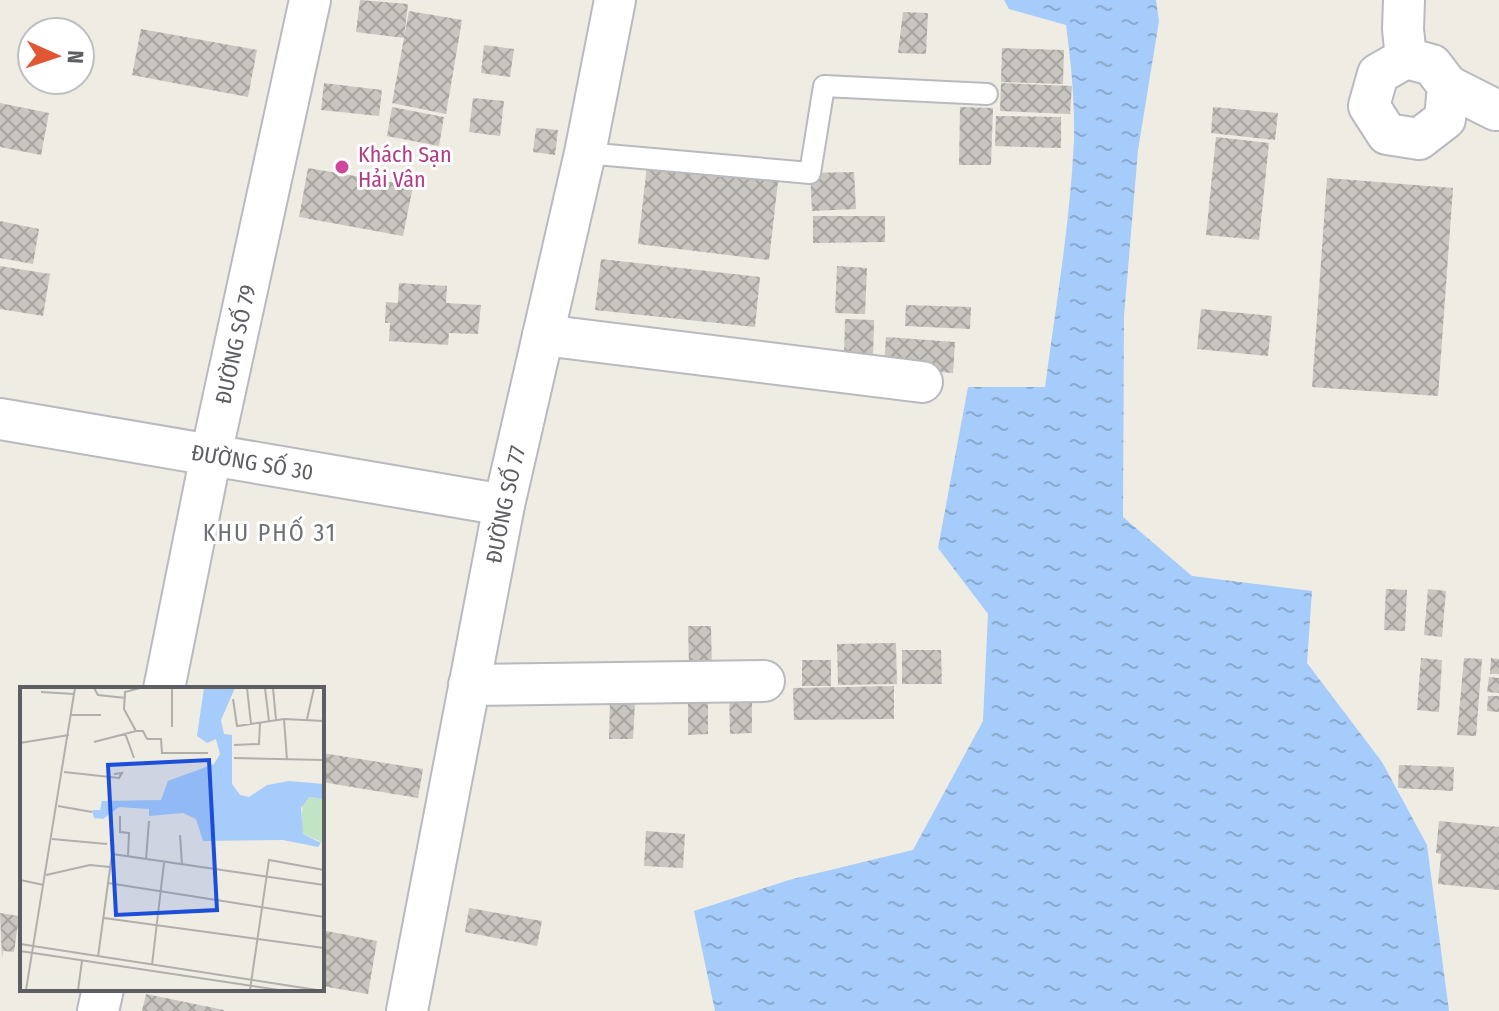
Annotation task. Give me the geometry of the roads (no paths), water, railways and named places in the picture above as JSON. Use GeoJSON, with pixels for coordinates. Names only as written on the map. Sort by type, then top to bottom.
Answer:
{"type":"FeatureCollection","features":[{"type":"Feature","properties":{"kind":"street","name":"ĐƯỜNG SỐ 79"},"geometry":{"type":"LineString","coordinates":[[164,687],[211,455],[310,0]]}},
{"type":"Feature","properties":{"kind":"street","name":"ĐƯỜNG SỐ 77"},"geometry":{"type":"LineString","coordinates":[[407,1011],[504,505],[585,153],[615,0]]}},
{"type":"Feature","properties":{"kind":"street"},"geometry":{"type":"LineString","coordinates":[[1404,0],[1406,58]]}},
{"type":"Feature","properties":{"kind":"street"},"geometry":{"type":"LineString","coordinates":[[1448,86],[1445,119],[1419,139],[1387,134],[1369,106],[1378,74],[1406,58],[1432,65],[1448,86],[1496,110]]}},
{"type":"Feature","properties":{"kind":"street"},"geometry":{"type":"LineString","coordinates":[[543,335],[922,382]]}},
{"type":"Feature","properties":{"kind":"street","name":"ĐƯỜNG SỐ 30"},"geometry":{"type":"LineString","coordinates":[[0,419],[504,505]]}},
{"type":"Feature","properties":{"kind":"street"},"geometry":{"type":"LineString","coordinates":[[469,685],[764,681]]}},
{"type":"Feature","properties":{"kind":"street"},"geometry":{"type":"LineString","coordinates":[[98,1011],[103,991]]}},
{"type":"Feature","properties":{"kind":"lane"},"geometry":{"type":"LineString","coordinates":[[585,153],[810,173],[824,86],[987,94]]}},
{"type":"Feature","properties":{"kind":"water"},"geometry":{"type":"Polygon","coordinates":[[[1004,0],[1156,0],[1159,21],[1138,150],[1124,316],[1123,517],[1192,576],[1312,591],[1307,663],[1382,762],[1427,845],[1449,1011],[715,1011],[694,911],[789,880],[913,850],[983,721],[988,614],[938,548],[968,387],[1045,387],[1066,233],[1074,141],[1066,25],[1009,9],[1004,0]]]}},
{"type":"Feature","properties":{"kind":"place","name":"Khách Sạn Hải Vân"},"geometry":{"type":"Point","coordinates":[342,167]}},
{"type":"Feature","properties":{"kind":"district","name":"KHU PHỐ 31"},"geometry":{"type":"Point","coordinates":[270,533]}}]}
